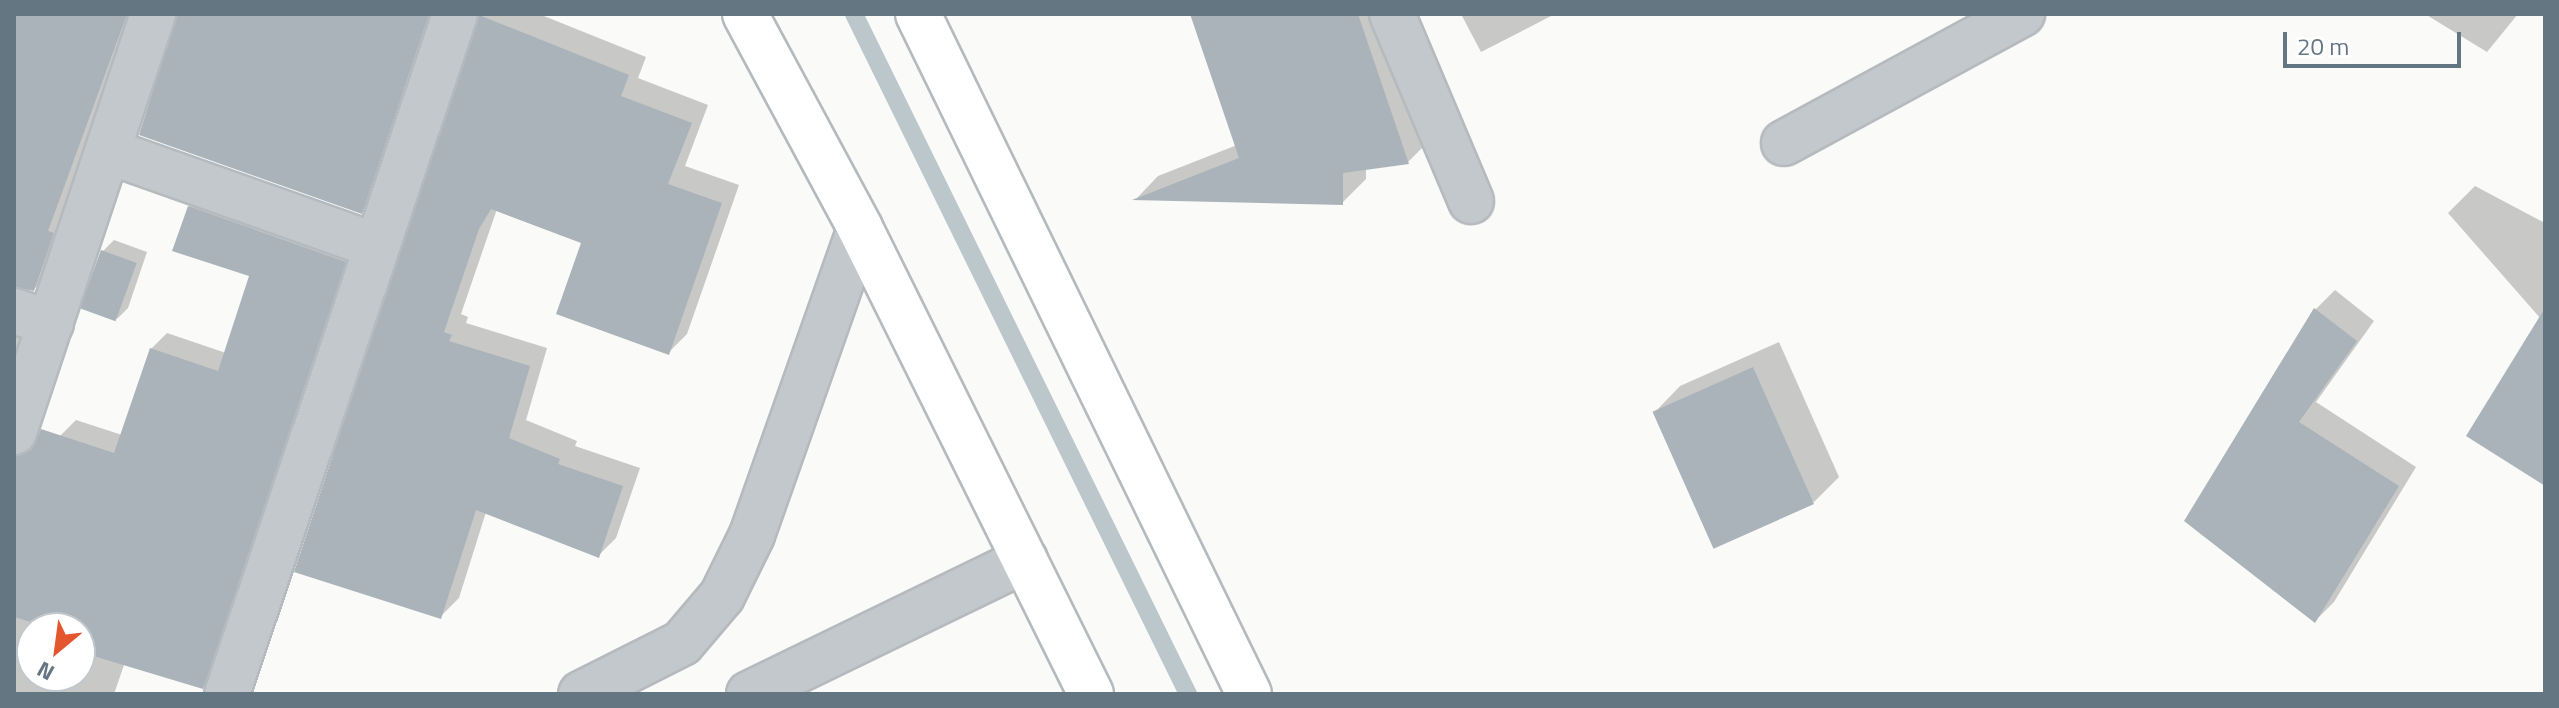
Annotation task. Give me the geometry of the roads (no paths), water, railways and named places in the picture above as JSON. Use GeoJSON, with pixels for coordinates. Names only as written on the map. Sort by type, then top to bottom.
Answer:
{"type":"FeatureCollection","features":[{"type":"Feature","properties":{"kind":"main road"},"geometry":{"type":"LineString","coordinates":[[745,14],[860,228],[1091,694]]}},
{"type":"Feature","properties":{"kind":"main road"},"geometry":{"type":"LineString","coordinates":[[918,14],[1249,694]]}},
{"type":"Feature","properties":{"kind":"street"},"geometry":{"type":"LineString","coordinates":[[14,432],[32,317],[108,151],[153,14]]}},
{"type":"Feature","properties":{"kind":"street"},"geometry":{"type":"LineString","coordinates":[[227,694],[374,245],[455,14]]}},
{"type":"Feature","properties":{"kind":"street"},"geometry":{"type":"LineString","coordinates":[[1392,14],[1471,201]]}},
{"type":"Feature","properties":{"kind":"street"},"geometry":{"type":"LineString","coordinates":[[1784,143],[2022,14]]}},
{"type":"Feature","properties":{"kind":"street"},"geometry":{"type":"LineString","coordinates":[[108,151],[374,245]]}},
{"type":"Feature","properties":{"kind":"street"},"geometry":{"type":"LineString","coordinates":[[581,694],[682,643],[722,596],[752,535],[860,228]]}},
{"type":"Feature","properties":{"kind":"street"},"geometry":{"type":"LineString","coordinates":[[749,694],[1025,560]]}},
{"type":"Feature","properties":{"kind":"waterway"},"geometry":{"type":"LineString","coordinates":[[854,14],[1188,694]]}}]}
